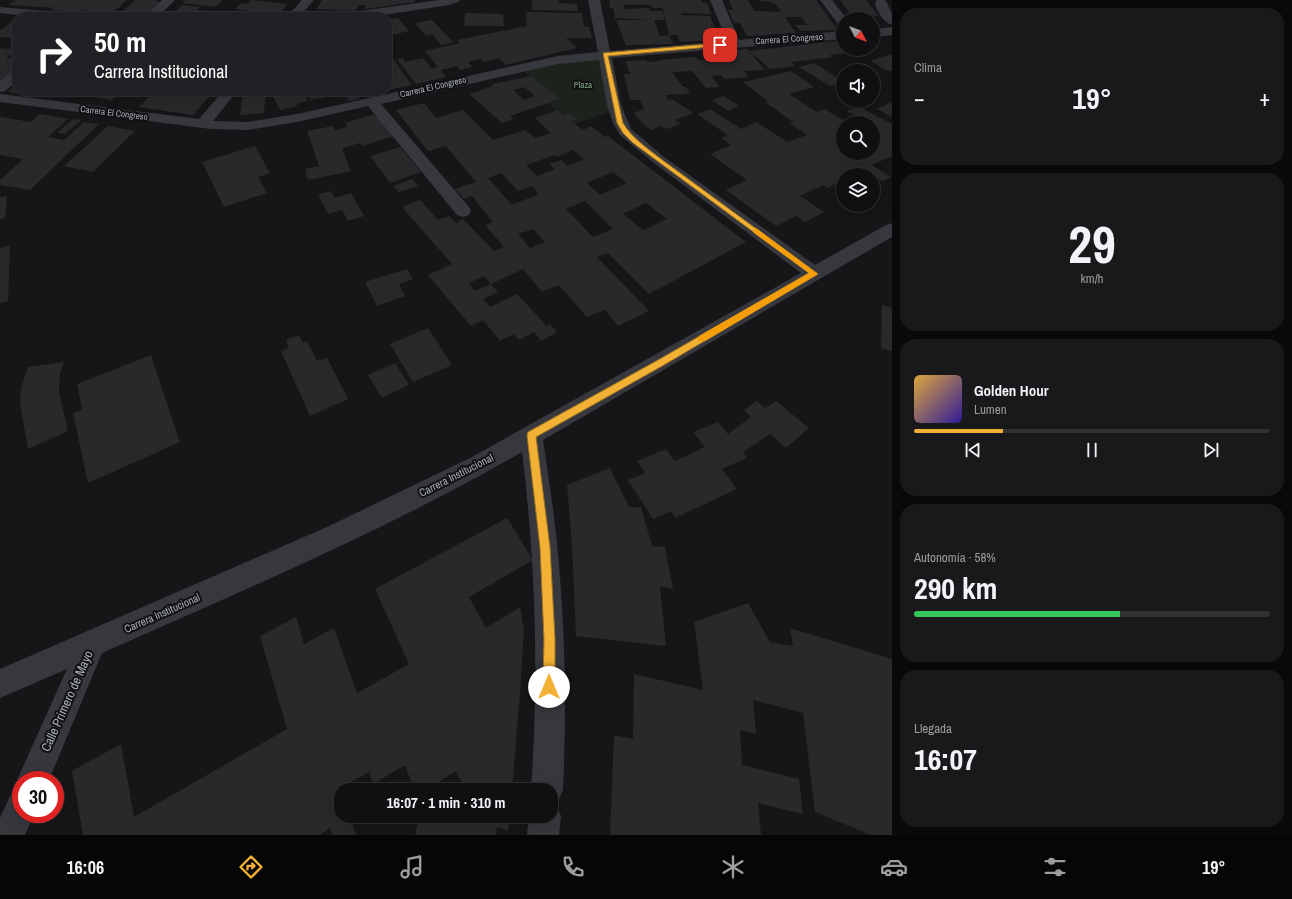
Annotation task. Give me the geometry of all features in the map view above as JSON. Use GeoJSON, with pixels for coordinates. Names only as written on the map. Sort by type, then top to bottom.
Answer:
{"type":"FeatureCollection","features":[{"type":"Feature","properties":{"kind":"street"},"geometry":{"type":"LineString","coordinates":[[156,12],[169,0]]}},
{"type":"Feature","properties":{"kind":"street"},"geometry":{"type":"LineString","coordinates":[[297,12],[308,0]]}},
{"type":"Feature","properties":{"kind":"street"},"geometry":{"type":"LineString","coordinates":[[380,12],[454,0]]}},
{"type":"Feature","properties":{"kind":"street"},"geometry":{"type":"LineString","coordinates":[[594,0],[616,110],[620,123],[625,132],[659,160],[815,274]]}},
{"type":"Feature","properties":{"kind":"street"},"geometry":{"type":"LineString","coordinates":[[716,0],[734,43]]}},
{"type":"Feature","properties":{"kind":"street"},"geometry":{"type":"LineString","coordinates":[[826,0],[836,13]]}},
{"type":"Feature","properties":{"kind":"street"},"geometry":{"type":"LineString","coordinates":[[881,2],[882,9],[892,21]]}},
{"type":"Feature","properties":{"kind":"street"},"geometry":{"type":"LineString","coordinates":[[0,10],[19,12]]}},
{"type":"Feature","properties":{"kind":"street"},"geometry":{"type":"LineString","coordinates":[[880,32],[892,31]]}},
{"type":"Feature","properties":{"kind":"street","name":"Carrera El Congreso"},"geometry":{"type":"LineString","coordinates":[[0,98],[203,124],[247,126],[268,123],[558,60],[605,54],[836,36]]}},
{"type":"Feature","properties":{"kind":"street"},"geometry":{"type":"LineString","coordinates":[[0,88],[12,78]]}},
{"type":"Feature","properties":{"kind":"street"},"geometry":{"type":"LineString","coordinates":[[55,105],[65,96]]}},
{"type":"Feature","properties":{"kind":"street"},"geometry":{"type":"LineString","coordinates":[[203,124],[226,96]]}},
{"type":"Feature","properties":{"kind":"street"},"geometry":{"type":"LineString","coordinates":[[371,101],[463,211]]}},
{"type":"Feature","properties":{"kind":"street","name":"Carrera Institucional"},"geometry":{"type":"LineString","coordinates":[[0,684],[336,536],[480,464],[892,229]]}},
{"type":"Feature","properties":{"kind":"street"},"geometry":{"type":"LineString","coordinates":[[532,435],[545,547],[549,639],[549,751],[547,783]]}},
{"type":"Feature","properties":{"kind":"street","name":"Calle Primero de Mayo"},"geometry":{"type":"LineString","coordinates":[[37,771],[92,644]]}},
{"type":"Feature","properties":{"kind":"street"},"geometry":{"type":"LineString","coordinates":[[9,835],[14,823]]}},
{"type":"Feature","properties":{"kind":"street"},"geometry":{"type":"LineString","coordinates":[[543,835],[544,823]]}},
{"type":"Feature","properties":{"kind":"green space","name":"Plaza"},"geometry":{"type":"Polygon","coordinates":[[[605,55],[616,110],[575,124],[571,121],[576,119],[555,111],[549,103],[559,99],[520,68],[605,55]]]}},
{"type":"Feature","properties":{"kind":"building"},"geometry":{"type":"Polygon","coordinates":[[[16,0],[127,0],[114,12],[90,12],[91,11],[80,10],[78,12],[68,12],[51,10],[54,8],[9,5],[16,0]]]}},
{"type":"Feature","properties":{"kind":"building"},"geometry":{"type":"Polygon","coordinates":[[[135,0],[157,0],[155,1],[162,2],[151,12],[122,12],[135,0]]]}},
{"type":"Feature","properties":{"kind":"building"},"geometry":{"type":"Polygon","coordinates":[[[185,0],[223,0],[215,7],[182,3],[185,0]]]}},
{"type":"Feature","properties":{"kind":"building"},"geometry":{"type":"Polygon","coordinates":[[[251,0],[288,4],[281,12],[261,12],[235,9],[241,3],[248,4],[251,0]]]}},
{"type":"Feature","properties":{"kind":"building"},"geometry":{"type":"Polygon","coordinates":[[[322,0],[414,0],[415,2],[365,9],[365,5],[359,5],[355,11],[316,9],[322,0]]]}},
{"type":"Feature","properties":{"kind":"building"},"geometry":{"type":"Polygon","coordinates":[[[532,0],[558,0],[558,3],[577,4],[578,11],[532,10],[532,0]]]}},
{"type":"Feature","properties":{"kind":"building"},"geometry":{"type":"Polygon","coordinates":[[[609,0],[701,0],[701,2],[707,3],[711,14],[681,13],[681,15],[710,16],[715,28],[707,28],[714,40],[680,42],[677,35],[669,35],[673,44],[626,45],[616,20],[653,20],[615,18],[613,8],[610,8],[609,0]],[[624,5],[624,9],[649,8],[649,11],[663,11],[665,20],[654,20],[660,36],[669,35],[663,8],[652,8],[651,5],[624,5]]]}},
{"type":"Feature","properties":{"kind":"building"},"geometry":{"type":"Polygon","coordinates":[[[729,0],[748,0],[754,11],[781,12],[776,4],[760,0],[816,0],[836,27],[836,30],[800,31],[795,25],[807,25],[802,17],[785,17],[796,33],[747,36],[740,23],[734,23],[728,10],[733,10],[729,0]]]}},
{"type":"Feature","properties":{"kind":"building"},"geometry":{"type":"Polygon","coordinates":[[[840,0],[866,0],[876,12],[849,12],[840,0]]]}},
{"type":"Feature","properties":{"kind":"building"},"geometry":{"type":"Polygon","coordinates":[[[182,5],[200,7],[197,10],[218,12],[174,12],[182,5]]]}},
{"type":"Feature","properties":{"kind":"building"},"geometry":{"type":"Polygon","coordinates":[[[526,12],[582,13],[584,27],[589,27],[592,38],[566,38],[577,48],[505,65],[499,58],[483,62],[481,59],[468,62],[473,67],[460,70],[457,66],[441,70],[446,77],[416,84],[397,59],[403,58],[405,62],[423,58],[432,69],[438,67],[425,51],[460,43],[457,40],[527,26],[526,12]]]}},
{"type":"Feature","properties":{"kind":"building"},"geometry":{"type":"Polygon","coordinates":[[[465,13],[503,14],[504,26],[464,26],[465,13]]]}},
{"type":"Feature","properties":{"kind":"building"},"geometry":{"type":"Polygon","coordinates":[[[398,18],[409,31],[392,35],[392,19],[398,18]]]}},
{"type":"Feature","properties":{"kind":"building"},"geometry":{"type":"Polygon","coordinates":[[[432,20],[453,42],[441,45],[432,34],[426,36],[415,23],[432,20]]]}},
{"type":"Feature","properties":{"kind":"building"},"geometry":{"type":"Polygon","coordinates":[[[12,22],[12,38],[0,37],[0,30],[12,22]]]}},
{"type":"Feature","properties":{"kind":"building"},"geometry":{"type":"Polygon","coordinates":[[[836,41],[836,54],[830,55],[833,57],[791,62],[795,66],[770,69],[749,51],[836,41]]]}},
{"type":"Feature","properties":{"kind":"building"},"geometry":{"type":"Polygon","coordinates":[[[0,48],[12,49],[12,54],[6,58],[12,59],[12,72],[0,81],[0,48]]]}},
{"type":"Feature","properties":{"kind":"building"},"geometry":{"type":"Polygon","coordinates":[[[747,49],[765,70],[744,71],[749,77],[724,79],[721,75],[711,76],[720,87],[706,88],[692,71],[672,72],[683,87],[686,87],[690,94],[666,95],[668,101],[672,99],[693,113],[675,120],[681,124],[666,129],[661,126],[651,130],[643,124],[634,113],[644,109],[640,100],[630,100],[624,74],[630,74],[625,61],[646,60],[647,62],[696,57],[698,60],[708,60],[702,52],[747,49]]]}},
{"type":"Feature","properties":{"kind":"building"},"geometry":{"type":"Polygon","coordinates":[[[892,54],[892,70],[888,71],[880,67],[880,64],[875,64],[870,61],[892,54]]]}},
{"type":"Feature","properties":{"kind":"building"},"geometry":{"type":"Polygon","coordinates":[[[393,59],[412,85],[392,89],[393,59]]]}},
{"type":"Feature","properties":{"kind":"building"},"geometry":{"type":"Polygon","coordinates":[[[814,63],[836,77],[836,84],[830,86],[799,67],[814,63]]]}},
{"type":"Feature","properties":{"kind":"building"},"geometry":{"type":"Polygon","coordinates":[[[791,71],[814,87],[789,94],[817,112],[824,109],[836,116],[836,160],[880,160],[880,118],[892,124],[892,156],[872,165],[877,168],[836,168],[836,184],[828,188],[823,185],[800,196],[824,212],[805,222],[796,216],[776,226],[726,190],[747,180],[710,154],[731,145],[721,138],[728,135],[697,114],[710,109],[741,129],[756,122],[788,142],[807,135],[789,123],[793,122],[765,102],[768,101],[743,82],[791,71]]]}},
{"type":"Feature","properties":{"kind":"building"},"geometry":{"type":"Polygon","coordinates":[[[531,76],[560,99],[510,116],[514,119],[502,123],[469,94],[491,87],[493,84],[531,76]],[[524,87],[513,90],[524,100],[535,96],[524,87]]]}},
{"type":"Feature","properties":{"kind":"building"},"geometry":{"type":"Polygon","coordinates":[[[88,96],[116,96],[112,100],[88,96]]]}},
{"type":"Feature","properties":{"kind":"building"},"geometry":{"type":"Polygon","coordinates":[[[150,96],[209,96],[193,115],[139,107],[150,96]]]}},
{"type":"Feature","properties":{"kind":"building"},"geometry":{"type":"Polygon","coordinates":[[[242,96],[266,96],[264,113],[240,115],[242,96]]]}},
{"type":"Feature","properties":{"kind":"building"},"geometry":{"type":"Polygon","coordinates":[[[273,96],[305,96],[308,101],[296,104],[298,106],[280,110],[273,96]]]}},
{"type":"Feature","properties":{"kind":"building"},"geometry":{"type":"Polygon","coordinates":[[[309,96],[332,96],[311,100],[309,96]]]}},
{"type":"Feature","properties":{"kind":"building"},"geometry":{"type":"Polygon","coordinates":[[[346,96],[357,96],[359,99],[349,101],[346,96]]]}},
{"type":"Feature","properties":{"kind":"building"},"geometry":{"type":"Polygon","coordinates":[[[724,96],[739,106],[728,111],[712,100],[724,96]]]}},
{"type":"Feature","properties":{"kind":"building"},"geometry":{"type":"Polygon","coordinates":[[[892,102],[892,117],[877,109],[892,102]]]}},
{"type":"Feature","properties":{"kind":"building"},"geometry":{"type":"Polygon","coordinates":[[[424,103],[436,118],[463,110],[493,140],[525,130],[535,138],[551,133],[535,118],[558,110],[564,115],[569,113],[577,119],[571,121],[583,130],[591,126],[605,137],[608,136],[746,242],[649,294],[608,253],[597,257],[649,311],[618,326],[605,310],[587,317],[559,285],[542,292],[523,269],[491,284],[498,292],[483,299],[490,307],[517,294],[547,326],[550,324],[557,332],[541,341],[534,332],[519,340],[514,334],[500,341],[483,320],[471,326],[428,275],[452,264],[402,207],[420,200],[438,220],[449,216],[456,223],[463,219],[494,251],[504,247],[485,225],[493,222],[472,196],[464,199],[455,189],[476,182],[446,146],[428,151],[396,110],[424,103]],[[573,150],[557,157],[555,155],[526,165],[537,176],[555,169],[549,164],[561,160],[568,166],[584,159],[573,150]],[[613,172],[587,183],[600,195],[627,183],[613,172]],[[501,173],[488,178],[512,205],[539,194],[532,186],[518,191],[501,173]],[[585,201],[566,209],[593,237],[613,229],[585,201]],[[646,203],[623,214],[643,230],[667,219],[646,203]],[[533,229],[518,234],[530,248],[545,242],[533,229]],[[484,276],[469,283],[475,291],[491,284],[484,276]]]}},
{"type":"Feature","properties":{"kind":"building"},"geometry":{"type":"Polygon","coordinates":[[[854,108],[862,108],[877,116],[857,116],[847,111],[854,108]]]}},
{"type":"Feature","properties":{"kind":"building"},"geometry":{"type":"Polygon","coordinates":[[[40,114],[68,119],[48,137],[64,140],[84,122],[99,124],[30,190],[0,185],[0,180],[23,159],[0,155],[0,117],[31,122],[40,114]]]}},
{"type":"Feature","properties":{"kind":"building"},"geometry":{"type":"Polygon","coordinates":[[[375,114],[394,136],[362,146],[360,143],[342,148],[351,171],[308,180],[305,169],[319,166],[307,131],[333,126],[335,130],[348,127],[345,123],[375,114]]]}},
{"type":"Feature","properties":{"kind":"building"},"geometry":{"type":"Polygon","coordinates":[[[73,119],[81,120],[65,134],[57,133],[73,119]]]}},
{"type":"Feature","properties":{"kind":"building"},"geometry":{"type":"Polygon","coordinates":[[[108,126],[135,131],[93,172],[64,166],[108,126]]]}},
{"type":"Feature","properties":{"kind":"building"},"geometry":{"type":"Polygon","coordinates":[[[255,146],[270,173],[258,177],[267,193],[224,207],[202,162],[255,146]]]}},
{"type":"Feature","properties":{"kind":"building"},"geometry":{"type":"Polygon","coordinates":[[[400,147],[421,172],[390,183],[370,156],[400,147]]]}},
{"type":"Feature","properties":{"kind":"building"},"geometry":{"type":"Polygon","coordinates":[[[880,170],[891,177],[882,181],[880,180],[880,170]]]}},
{"type":"Feature","properties":{"kind":"building"},"geometry":{"type":"Polygon","coordinates":[[[412,179],[418,186],[399,192],[393,186],[412,179]]]}},
{"type":"Feature","properties":{"kind":"building"},"geometry":{"type":"Polygon","coordinates":[[[331,191],[335,198],[351,193],[364,216],[348,221],[342,210],[328,214],[318,194],[331,191]]]}},
{"type":"Feature","properties":{"kind":"building"},"geometry":{"type":"Polygon","coordinates":[[[7,196],[5,218],[0,219],[0,197],[7,196]]]}},
{"type":"Feature","properties":{"kind":"building"},"geometry":{"type":"Polygon","coordinates":[[[10,245],[8,301],[0,303],[0,248],[10,245]]]}},
{"type":"Feature","properties":{"kind":"building"},"geometry":{"type":"Polygon","coordinates":[[[407,269],[413,279],[399,284],[405,296],[377,306],[365,282],[407,269]]]}},
{"type":"Feature","properties":{"kind":"building"},"geometry":{"type":"Polygon","coordinates":[[[882,305],[892,308],[892,351],[881,348],[882,305]]]}},
{"type":"Feature","properties":{"kind":"building"},"geometry":{"type":"Polygon","coordinates":[[[428,328],[452,365],[413,382],[390,344],[428,328]]]}},
{"type":"Feature","properties":{"kind":"building"},"geometry":{"type":"Polygon","coordinates":[[[299,335],[303,343],[307,341],[317,361],[327,358],[348,399],[310,416],[281,351],[289,348],[286,340],[299,335]]]}},
{"type":"Feature","properties":{"kind":"building"},"geometry":{"type":"Polygon","coordinates":[[[151,355],[180,442],[88,483],[73,413],[82,410],[77,384],[151,355]]]}},
{"type":"Feature","properties":{"kind":"building"},"geometry":{"type":"Polygon","coordinates":[[[64,362],[60,374],[59,392],[68,431],[28,449],[20,403],[21,388],[28,367],[64,362]]]}},
{"type":"Feature","properties":{"kind":"building"},"geometry":{"type":"Polygon","coordinates":[[[395,363],[409,385],[382,398],[368,375],[395,363]]]}},
{"type":"Feature","properties":{"kind":"building"},"geometry":{"type":"Polygon","coordinates":[[[757,401],[765,408],[776,401],[809,428],[786,448],[770,434],[743,452],[747,458],[722,469],[737,489],[675,518],[671,511],[653,519],[628,480],[645,473],[637,461],[666,449],[675,461],[705,447],[693,432],[718,422],[728,434],[751,417],[744,410],[757,401]]]}},
{"type":"Feature","properties":{"kind":"building"},"geometry":{"type":"Polygon","coordinates":[[[610,468],[629,507],[641,507],[652,546],[665,547],[673,589],[660,587],[666,646],[576,636],[572,544],[567,485],[610,468]]]}},
{"type":"Feature","properties":{"kind":"building"},"geometry":{"type":"Polygon","coordinates":[[[507,518],[533,560],[469,597],[486,628],[520,607],[524,630],[513,783],[462,783],[456,771],[437,783],[411,783],[405,765],[375,783],[373,783],[369,772],[350,783],[334,783],[334,823],[352,823],[355,835],[332,835],[330,828],[320,835],[83,835],[72,771],[121,744],[134,817],[287,729],[260,636],[296,617],[304,644],[334,628],[357,693],[409,664],[375,589],[507,518]]]}},
{"type":"Feature","properties":{"kind":"building"},"geometry":{"type":"Polygon","coordinates":[[[748,603],[770,642],[793,646],[790,628],[892,659],[892,835],[871,835],[815,812],[803,713],[753,700],[756,734],[740,730],[742,765],[799,779],[803,814],[758,803],[761,835],[610,835],[614,735],[633,739],[634,674],[703,690],[694,622],[748,603]]]}},
{"type":"Feature","properties":{"kind":"building"},"geometry":{"type":"Polygon","coordinates":[[[418,823],[509,823],[508,831],[497,827],[496,835],[415,835],[418,823]]]}},
{"type":"Feature","properties":{"kind":"slow traffic"},"geometry":{"type":"LineString","coordinates":[[702,339],[815,274],[756,231]]}},
{"type":"Feature","properties":{"kind":"route"},"geometry":{"type":"LineString","coordinates":[[549,687],[549,639],[545,547],[532,435],[815,274],[635,142],[625,132],[620,123],[614,105],[605,54],[720,45]]}}]}
